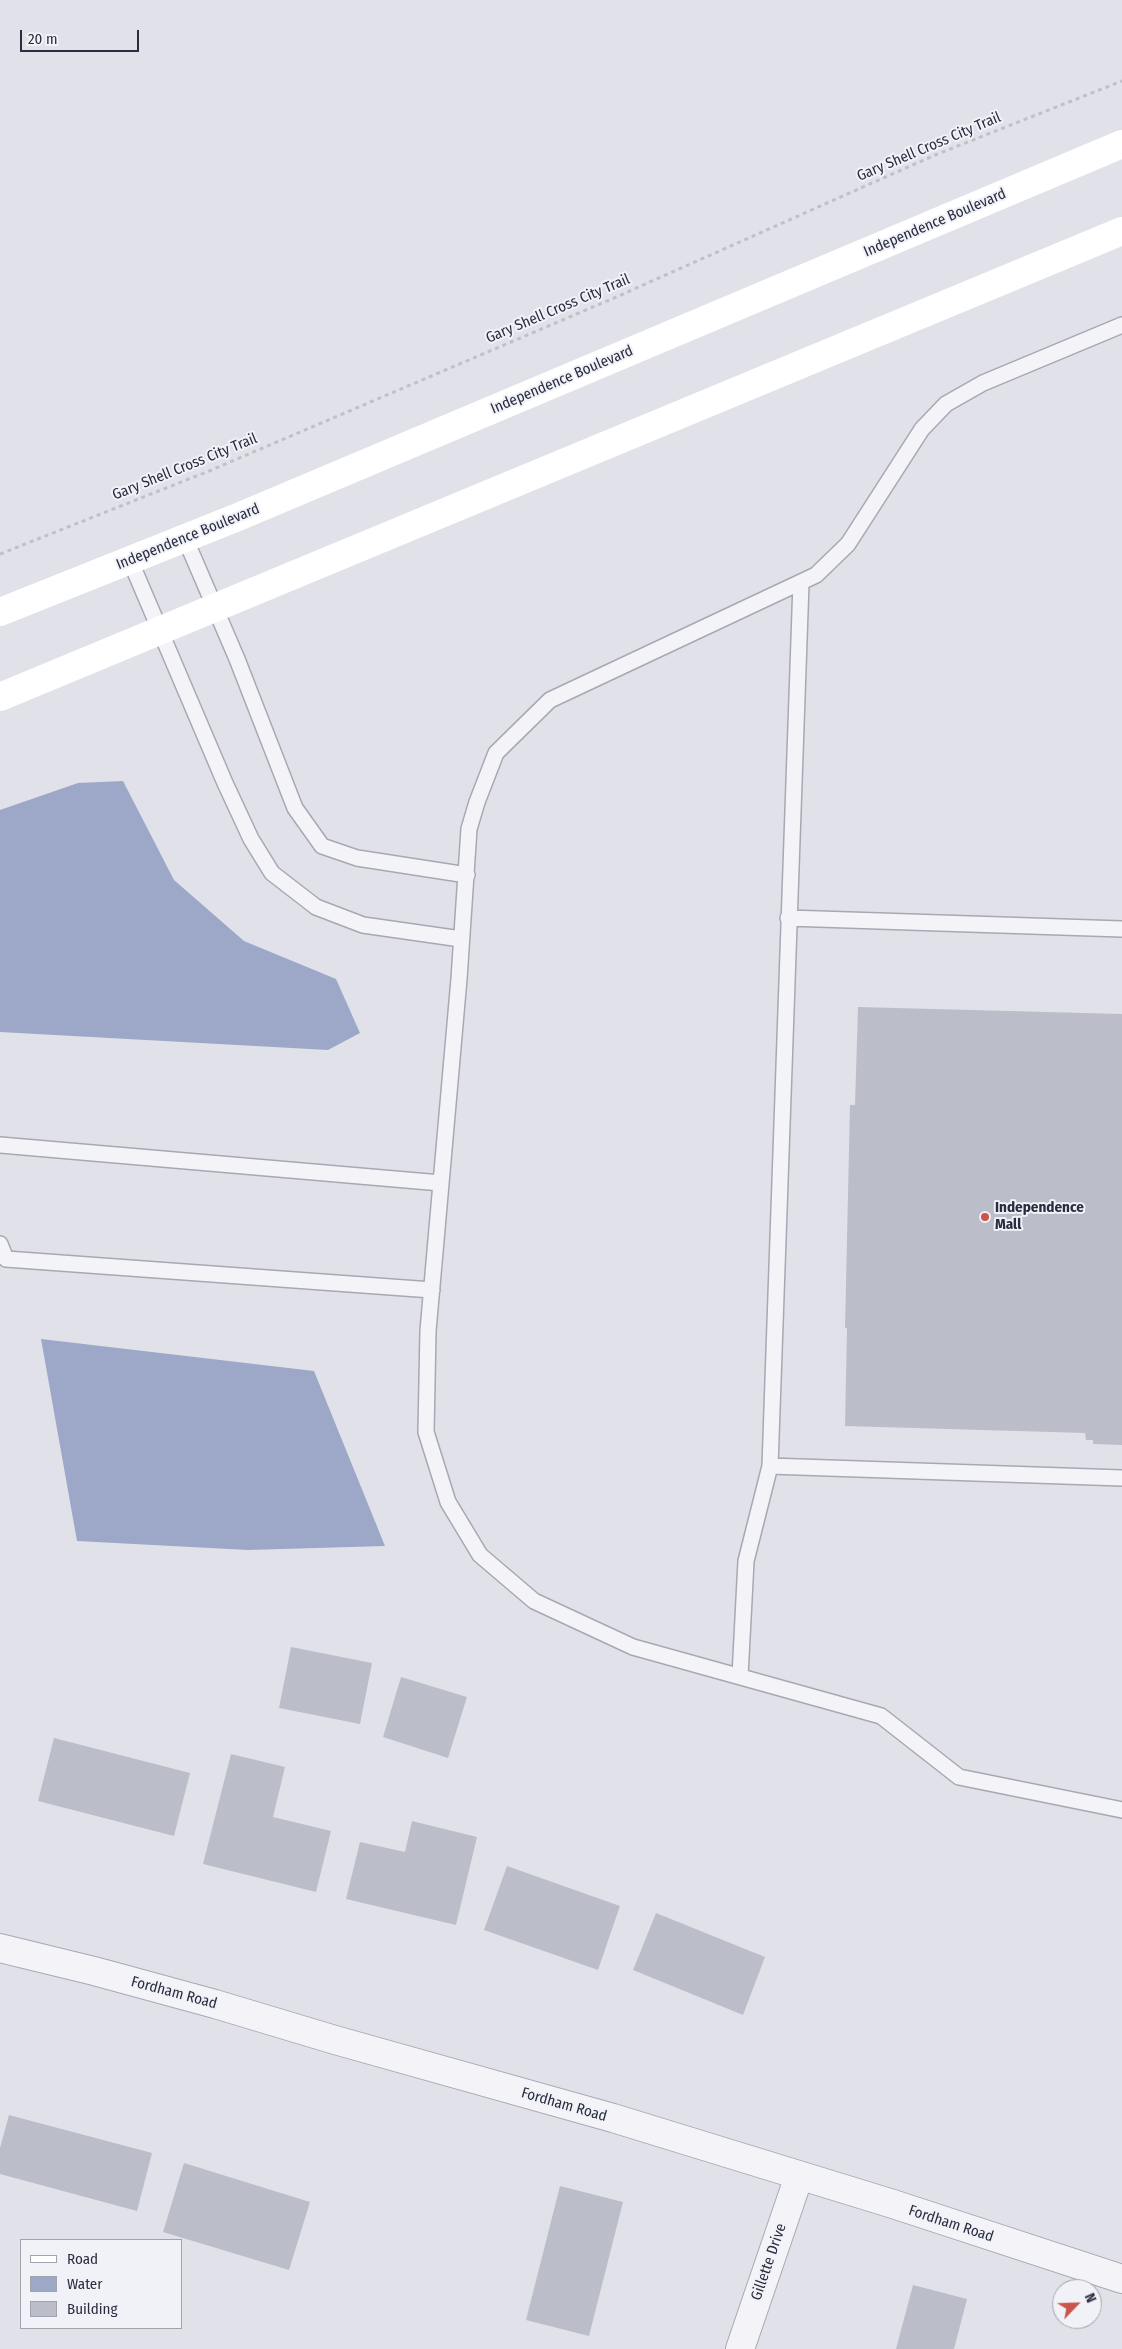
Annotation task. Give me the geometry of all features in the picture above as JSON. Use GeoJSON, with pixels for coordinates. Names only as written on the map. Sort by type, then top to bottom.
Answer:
{"type":"FeatureCollection","features":[{"type":"Feature","properties":{"kind":"main road","name":"Independence Boulevard"},"geometry":{"type":"LineString","coordinates":[[0,612],[184,538],[1122,144]]}},
{"type":"Feature","properties":{"kind":"main road"},"geometry":{"type":"LineString","coordinates":[[0,697],[1122,231]]}},
{"type":"Feature","properties":{"kind":"street","name":"Fordham Road"},"geometry":{"type":"LineString","coordinates":[[0,1948],[216,2004],[335,2040],[613,2118],[1122,2279]]}},
{"type":"Feature","properties":{"kind":"street","name":"Gillette Drive"},"geometry":{"type":"LineString","coordinates":[[740,2349],[799,2176]]}},
{"type":"Feature","properties":{"kind":"lane"},"geometry":{"type":"LineString","coordinates":[[1122,325],[983,383],[946,404],[922,429],[848,544],[816,575],[550,700],[496,753],[476,802],[469,829],[467,875],[432,1290],[426,1432],[448,1502],[480,1555],[534,1601],[634,1646],[881,1716],[959,1777],[1122,1810]]}},
{"type":"Feature","properties":{"kind":"lane"},"geometry":{"type":"LineString","coordinates":[[184,538],[215,608],[295,808],[322,846],[357,858],[467,875]]}},
{"type":"Feature","properties":{"kind":"lane"},"geometry":{"type":"LineString","coordinates":[[130,560],[251,839],[272,873],[316,907],[363,926],[461,939]]}},
{"type":"Feature","properties":{"kind":"lane"},"geometry":{"type":"LineString","coordinates":[[740,1676],[746,1561],[770,1466],[801,583]]}},
{"type":"Feature","properties":{"kind":"lane"},"geometry":{"type":"LineString","coordinates":[[788,918],[1122,929]]}},
{"type":"Feature","properties":{"kind":"lane"},"geometry":{"type":"LineString","coordinates":[[0,1145],[441,1183]]}},
{"type":"Feature","properties":{"kind":"lane"},"geometry":{"type":"LineString","coordinates":[[0,1244],[6,1260],[432,1290]]}},
{"type":"Feature","properties":{"kind":"lane"},"geometry":{"type":"LineString","coordinates":[[770,1466],[1122,1478]]}},
{"type":"Feature","properties":{"kind":"path","name":"Gary Shell Cross City Trail"},"geometry":{"type":"LineString","coordinates":[[0,554],[218,467],[614,298],[935,155],[1122,81]]}},
{"type":"Feature","properties":{"kind":"water"},"geometry":{"type":"Polygon","coordinates":[[[123,781],[174,880],[244,941],[336,979],[360,1033],[328,1050],[0,1032],[0,810],[78,783],[123,781]]]}},
{"type":"Feature","properties":{"kind":"water"},"geometry":{"type":"Polygon","coordinates":[[[41,1339],[314,1371],[385,1546],[248,1550],[77,1541],[41,1339]]]}},
{"type":"Feature","properties":{"kind":"building","name":"Independence Mall"},"geometry":{"type":"Polygon","coordinates":[[[858,1007],[1122,1014],[1122,1445],[1093,1444],[1093,1440],[1086,1440],[1085,1433],[845,1426],[847,1328],[845,1328],[850,1105],[855,1105],[858,1007]]]}},
{"type":"Feature","properties":{"kind":"building"},"geometry":{"type":"Polygon","coordinates":[[[291,1647],[372,1663],[360,1724],[279,1708],[291,1647]]]}},
{"type":"Feature","properties":{"kind":"building"},"geometry":{"type":"Polygon","coordinates":[[[401,1677],[467,1697],[448,1758],[383,1737],[401,1677]]]}},
{"type":"Feature","properties":{"kind":"building"},"geometry":{"type":"Polygon","coordinates":[[[54,1738],[190,1773],[174,1836],[38,1801],[54,1738]]]}},
{"type":"Feature","properties":{"kind":"building"},"geometry":{"type":"Polygon","coordinates":[[[231,1754],[285,1767],[273,1817],[331,1831],[316,1892],[203,1864],[231,1754]]]}},
{"type":"Feature","properties":{"kind":"building"},"geometry":{"type":"Polygon","coordinates":[[[412,1821],[477,1837],[456,1925],[346,1899],[360,1842],[405,1852],[412,1821]]]}},
{"type":"Feature","properties":{"kind":"building"},"geometry":{"type":"Polygon","coordinates":[[[507,1866],[620,1906],[598,1970],[484,1930],[507,1866]]]}},
{"type":"Feature","properties":{"kind":"building"},"geometry":{"type":"Polygon","coordinates":[[[656,1913],[765,1957],[743,2015],[633,1970],[656,1913]]]}},
{"type":"Feature","properties":{"kind":"building"},"geometry":{"type":"Polygon","coordinates":[[[9,2115],[152,2153],[137,2211],[0,2174],[0,2148],[9,2115]]]}},
{"type":"Feature","properties":{"kind":"building"},"geometry":{"type":"Polygon","coordinates":[[[184,2163],[310,2202],[289,2270],[163,2232],[184,2163]]]}},
{"type":"Feature","properties":{"kind":"building"},"geometry":{"type":"Polygon","coordinates":[[[560,2186],[623,2202],[589,2336],[526,2320],[560,2186]]]}},
{"type":"Feature","properties":{"kind":"building"},"geometry":{"type":"Polygon","coordinates":[[[913,2285],[967,2299],[954,2349],[896,2349],[913,2285]]]}},
{"type":"Feature","properties":{"kind":"place","name":"Independence Mall"},"geometry":{"type":"Point","coordinates":[985,1217]}}]}
